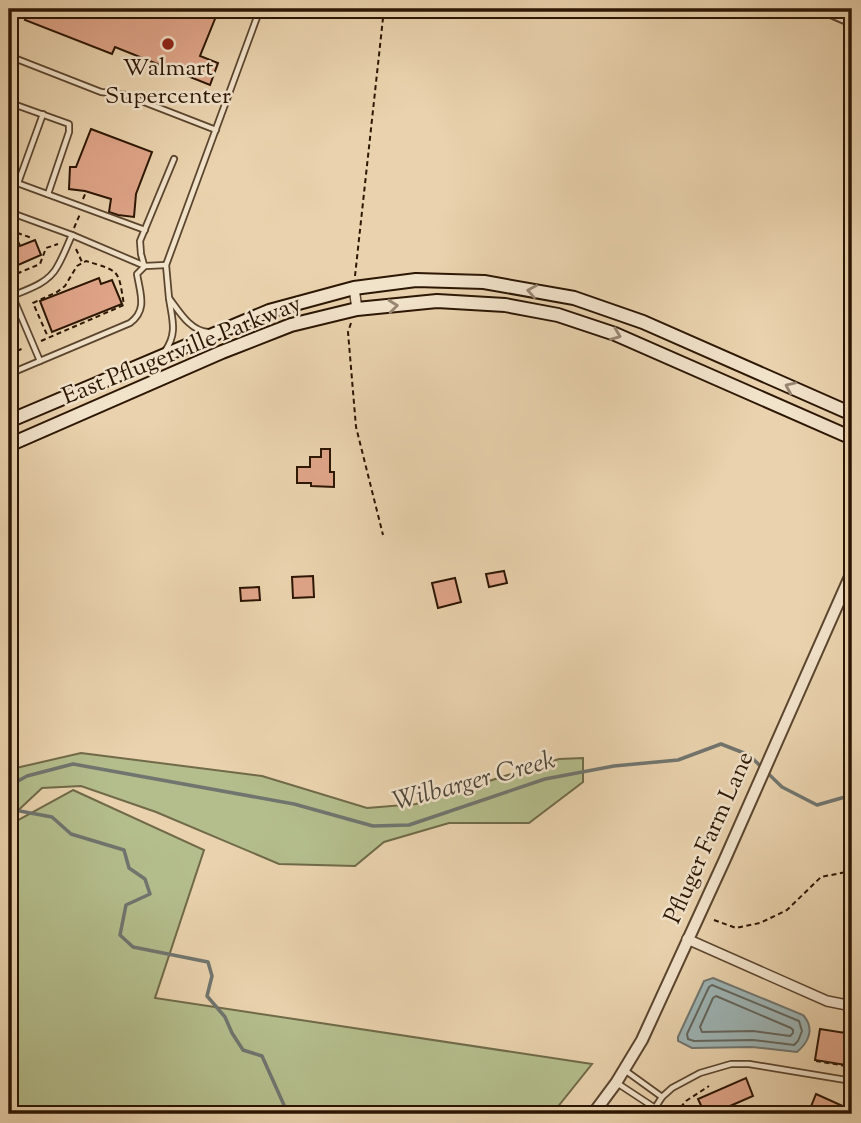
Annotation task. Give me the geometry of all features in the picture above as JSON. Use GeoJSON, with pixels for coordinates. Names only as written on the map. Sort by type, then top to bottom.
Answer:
{"type":"FeatureCollection","features":[{"type":"Feature","properties":{"kind":"main road","name":"East Pflugerville Parkway"},"geometry":{"type":"LineString","coordinates":[[9,421],[270,311],[354,288],[416,280],[484,282],[574,298],[643,322],[852,414]]}},
{"type":"Feature","properties":{"kind":"main road","name":"East Pflugerville Parkway"},"geometry":{"type":"LineString","coordinates":[[9,445],[290,325],[357,309],[437,302],[505,306],[558,315],[615,334],[852,438]]}},
{"type":"Feature","properties":{"kind":"street"},"geometry":{"type":"LineString","coordinates":[[824,9],[852,21]]}},
{"type":"Feature","properties":{"kind":"street"},"geometry":{"type":"LineString","coordinates":[[354,288],[357,309]]}},
{"type":"Feature","properties":{"kind":"street","name":"Pfluger Farm Lane"},"geometry":{"type":"LineString","coordinates":[[593,1114],[642,1040],[852,572]]}},
{"type":"Feature","properties":{"kind":"street"},"geometry":{"type":"LineString","coordinates":[[687,939],[827,1001],[852,1006]]}},
{"type":"Feature","properties":{"kind":"lane"},"geometry":{"type":"LineString","coordinates":[[9,26],[15,9]]}},
{"type":"Feature","properties":{"kind":"lane"},"geometry":{"type":"LineString","coordinates":[[162,356],[171,343],[174,331],[166,265],[260,9]]}},
{"type":"Feature","properties":{"kind":"lane"},"geometry":{"type":"LineString","coordinates":[[9,56],[100,92],[126,95],[216,130]]}},
{"type":"Feature","properties":{"kind":"lane"},"geometry":{"type":"LineString","coordinates":[[9,111],[16,105],[69,124],[69,132],[48,194]]}},
{"type":"Feature","properties":{"kind":"lane"},"geometry":{"type":"LineString","coordinates":[[18,183],[43,114]]}},
{"type":"Feature","properties":{"kind":"lane"},"geometry":{"type":"LineString","coordinates":[[145,266],[140,241],[174,159]]}},
{"type":"Feature","properties":{"kind":"lane"},"geometry":{"type":"LineString","coordinates":[[9,180],[145,230]]}},
{"type":"Feature","properties":{"kind":"lane"},"geometry":{"type":"LineString","coordinates":[[9,212],[73,232],[145,266],[166,265]]}},
{"type":"Feature","properties":{"kind":"lane"},"geometry":{"type":"LineString","coordinates":[[40,361],[10,296],[49,278],[57,268],[73,232]]}},
{"type":"Feature","properties":{"kind":"lane"},"geometry":{"type":"LineString","coordinates":[[9,374],[130,323],[138,317],[142,304],[137,274],[145,266]]}},
{"type":"Feature","properties":{"kind":"lane"},"geometry":{"type":"LineString","coordinates":[[169,298],[191,326],[202,332],[216,333]]}},
{"type":"Feature","properties":{"kind":"lane"},"geometry":{"type":"LineString","coordinates":[[616,1083],[654,1111],[662,1097],[672,1088],[700,1073],[731,1064],[749,1064],[852,1081]]}},
{"type":"Feature","properties":{"kind":"lane"},"geometry":{"type":"LineString","coordinates":[[624,1069],[662,1097]]}},
{"type":"Feature","properties":{"kind":"path"},"geometry":{"type":"LineString","coordinates":[[354,288],[384,9]]}},
{"type":"Feature","properties":{"kind":"path"},"geometry":{"type":"LineString","coordinates":[[82,200],[86,192]]}},
{"type":"Feature","properties":{"kind":"path"},"geometry":{"type":"LineString","coordinates":[[73,232],[80,213]]}},
{"type":"Feature","properties":{"kind":"path"},"geometry":{"type":"LineString","coordinates":[[9,230],[32,238]]}},
{"type":"Feature","properties":{"kind":"path"},"geometry":{"type":"LineString","coordinates":[[9,277],[40,264],[46,248],[58,244]]}},
{"type":"Feature","properties":{"kind":"path"},"geometry":{"type":"LineString","coordinates":[[76,249],[82,263]]}},
{"type":"Feature","properties":{"kind":"path"},"geometry":{"type":"LineString","coordinates":[[40,341],[124,305],[116,271],[86,261],[77,266],[65,286],[33,303],[48,337]]}},
{"type":"Feature","properties":{"kind":"path"},"geometry":{"type":"LineString","coordinates":[[357,309],[348,332],[356,427],[383,536]]}},
{"type":"Feature","properties":{"kind":"path"},"geometry":{"type":"LineString","coordinates":[[9,354],[25,347]]}},
{"type":"Feature","properties":{"kind":"path"},"geometry":{"type":"LineString","coordinates":[[714,920],[736,928],[760,923],[787,909],[821,877],[852,873]]}},
{"type":"Feature","properties":{"kind":"path"},"geometry":{"type":"LineString","coordinates":[[843,1032],[852,1032]]}},
{"type":"Feature","properties":{"kind":"path"},"geometry":{"type":"LineString","coordinates":[[816,1061],[852,1067]]}},
{"type":"Feature","properties":{"kind":"path"},"geometry":{"type":"LineString","coordinates":[[677,1114],[686,1101],[709,1086]]}},
{"type":"Feature","properties":{"kind":"path"},"geometry":{"type":"LineString","coordinates":[[618,1108],[627,1114]]}},
{"type":"Feature","properties":{"kind":"green space"},"geometry":{"type":"Polygon","coordinates":[[[81,753],[262,776],[367,808],[416,804],[559,759],[583,758],[583,782],[529,823],[449,823],[384,842],[355,866],[279,864],[156,812],[81,786],[42,788],[9,819],[9,773],[16,768],[81,753]]]}},
{"type":"Feature","properties":{"kind":"green space"},"geometry":{"type":"Polygon","coordinates":[[[73,790],[204,850],[155,998],[592,1064],[552,1114],[9,1114],[9,825],[73,790]]]}},
{"type":"Feature","properties":{"kind":"water"},"geometry":{"type":"Polygon","coordinates":[[[713,978],[803,1015],[810,1030],[805,1044],[797,1052],[752,1047],[692,1048],[678,1041],[704,981],[713,978]]]}},
{"type":"Feature","properties":{"kind":"building","name":"Walmart Supercenter"},"geometry":{"type":"Polygon","coordinates":[[[30,9],[219,9],[200,56],[218,63],[210,85],[115,47],[112,54],[25,20],[30,9]]]}},
{"type":"Feature","properties":{"kind":"building"},"geometry":{"type":"Polygon","coordinates":[[[91,129],[152,152],[136,194],[134,217],[109,212],[111,199],[69,189],[70,167],[76,167],[91,129]]]}},
{"type":"Feature","properties":{"kind":"building"},"geometry":{"type":"Polygon","coordinates":[[[16,237],[20,246],[35,240],[41,255],[9,269],[9,240],[16,237]]]}},
{"type":"Feature","properties":{"kind":"building"},"geometry":{"type":"Polygon","coordinates":[[[99,278],[101,284],[112,280],[122,304],[52,332],[40,301],[99,278]]]}},
{"type":"Feature","properties":{"kind":"building"},"geometry":{"type":"Polygon","coordinates":[[[321,449],[330,449],[330,472],[334,472],[334,487],[297,483],[297,467],[310,467],[310,457],[321,457],[321,449]]]}},
{"type":"Feature","properties":{"kind":"building"},"geometry":{"type":"Polygon","coordinates":[[[504,571],[507,583],[489,587],[486,574],[504,571]]]}},
{"type":"Feature","properties":{"kind":"building"},"geometry":{"type":"Polygon","coordinates":[[[313,576],[314,597],[293,598],[292,577],[313,576]]]}},
{"type":"Feature","properties":{"kind":"building"},"geometry":{"type":"Polygon","coordinates":[[[455,578],[461,602],[438,608],[432,583],[455,578]]]}},
{"type":"Feature","properties":{"kind":"building"},"geometry":{"type":"Polygon","coordinates":[[[259,587],[260,600],[241,601],[240,588],[259,587]]]}},
{"type":"Feature","properties":{"kind":"building"},"geometry":{"type":"Polygon","coordinates":[[[820,1029],[852,1034],[852,1066],[815,1060],[820,1029]]]}},
{"type":"Feature","properties":{"kind":"building"},"geometry":{"type":"Polygon","coordinates":[[[746,1078],[753,1096],[730,1106],[743,1114],[705,1114],[698,1099],[746,1078]]]}},
{"type":"Feature","properties":{"kind":"building"},"geometry":{"type":"Polygon","coordinates":[[[816,1094],[845,1107],[842,1114],[808,1114],[816,1094]]]}},
{"type":"Feature","properties":{"kind":"waterway","name":"Wilbarger Creek"},"geometry":{"type":"LineString","coordinates":[[9,786],[27,776],[73,764],[294,804],[373,826],[409,825],[545,779],[614,766],[678,760],[721,744],[749,755],[782,787],[817,805],[852,795]]}},
{"type":"Feature","properties":{"kind":"waterway"},"geometry":{"type":"LineString","coordinates":[[9,809],[52,817],[71,834],[124,850],[129,868],[145,879],[150,894],[126,905],[120,935],[133,947],[208,962],[212,976],[207,996],[225,1017],[243,1050],[262,1056],[288,1114]]}},
{"type":"Feature","properties":{"kind":"place","name":"Walmart Supercenter"},"geometry":{"type":"Point","coordinates":[168,44]}}]}
